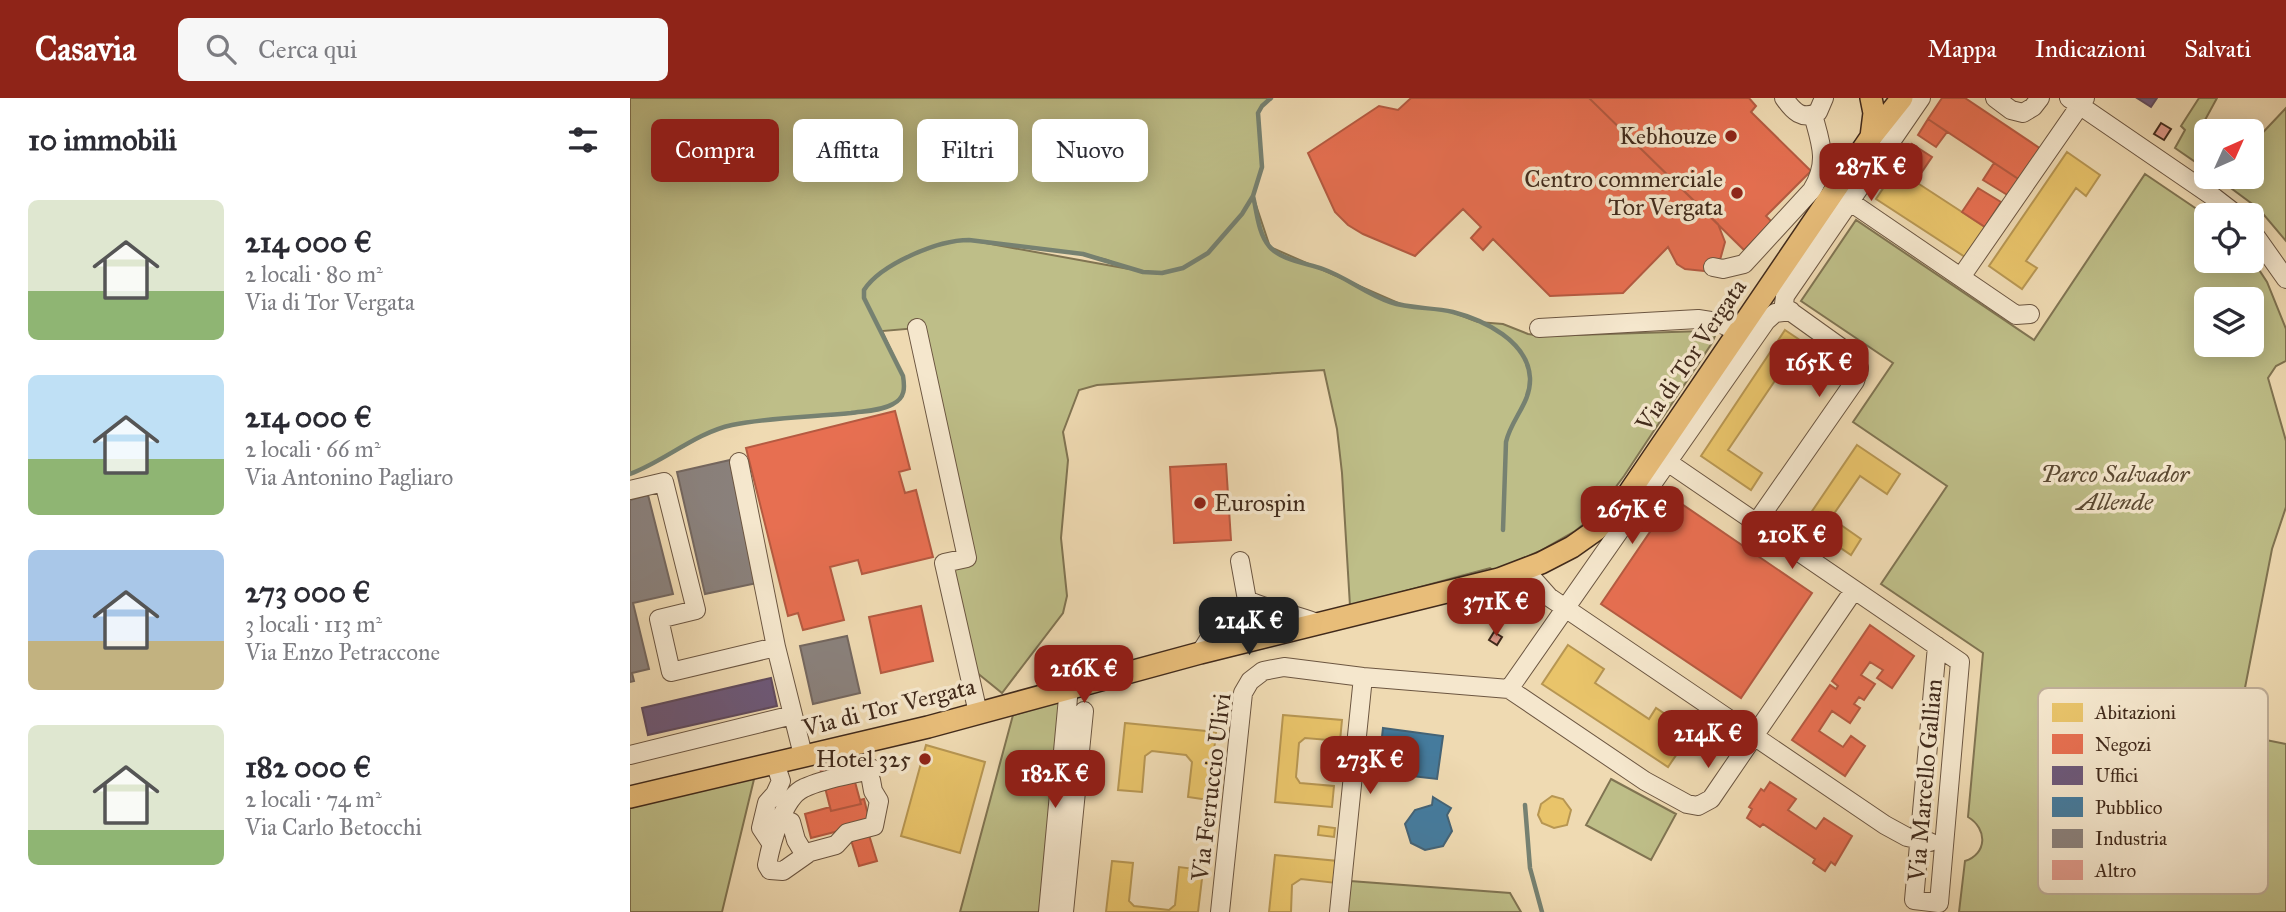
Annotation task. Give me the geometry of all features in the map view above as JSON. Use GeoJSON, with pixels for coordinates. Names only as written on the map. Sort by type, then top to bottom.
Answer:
{"type":"FeatureCollection","features":[{"type":"Feature","properties":{"kind":"main road"},"geometry":{"type":"LineString","coordinates":[[1871,98],[1874,120],[1871,137]]}},
{"type":"Feature","properties":{"kind":"main road","name":"Via di Tor Vergata"},"geometry":{"type":"LineString","coordinates":[[630,797],[794,768],[874,761],[978,713],[1200,653],[1499,579],[1525,570],[1572,547],[1606,521],[1630,492],[1737,331],[1785,294],[1871,137],[1902,98]]}},
{"type":"Feature","properties":{"kind":"street"},"geometry":{"type":"LineString","coordinates":[[1784,98],[1799,115],[1813,115],[1821,108],[1824,98]]}},
{"type":"Feature","properties":{"kind":"street","name":"Via di Tor Vergata"},"geometry":{"type":"LineString","coordinates":[[1509,689],[1766,321],[1775,313],[1785,294],[1921,98]]}},
{"type":"Feature","properties":{"kind":"street"},"geometry":{"type":"LineString","coordinates":[[1995,98],[2011,110],[2023,113],[2033,107],[2040,98]]}},
{"type":"Feature","properties":{"kind":"street"},"geometry":{"type":"LineString","coordinates":[[1961,276],[2078,101],[2221,203]]}},
{"type":"Feature","properties":{"kind":"street"},"geometry":{"type":"LineString","coordinates":[[1713,267],[1734,268],[1744,264],[1812,190],[1819,178],[1824,159],[1813,115]]}},
{"type":"Feature","properties":{"kind":"street"},"geometry":{"type":"LineString","coordinates":[[1849,201],[2016,315],[2030,314]]}},
{"type":"Feature","properties":{"kind":"street"},"geometry":{"type":"LineString","coordinates":[[2264,248],[2286,279]]}},
{"type":"Feature","properties":{"kind":"street"},"geometry":{"type":"LineString","coordinates":[[1756,523],[1858,375],[1858,363],[1854,357],[1785,294]]}},
{"type":"Feature","properties":{"kind":"street"},"geometry":{"type":"LineString","coordinates":[[1539,328],[1698,319],[1717,322],[1737,331]]}},
{"type":"Feature","properties":{"kind":"street"},"geometry":{"type":"LineString","coordinates":[[917,328],[967,558],[944,563],[978,713]]}},
{"type":"Feature","properties":{"kind":"street"},"geometry":{"type":"LineString","coordinates":[[739,462],[776,647],[793,715],[794,768],[790,800],[771,843],[767,865],[771,870],[783,872],[805,855],[836,845],[847,833],[874,826],[879,801],[873,791],[874,761],[804,797],[794,768]]}},
{"type":"Feature","properties":{"kind":"street","name":"Via Marcello Gallian"},"geometry":{"type":"LineString","coordinates":[[1669,463],[1961,662],[1938,907],[1913,906],[1937,646]]}},
{"type":"Feature","properties":{"kind":"street"},"geometry":{"type":"LineString","coordinates":[[630,490],[664,482],[696,610],[659,619],[671,672],[776,647]]}},
{"type":"Feature","properties":{"kind":"street"},"geometry":{"type":"LineString","coordinates":[[1200,653],[1221,623],[1237,617],[1247,600],[1240,561]]}},
{"type":"Feature","properties":{"kind":"street"},"geometry":{"type":"LineString","coordinates":[[1525,570],[1549,597],[1885,825],[1919,840],[1944,843]]}},
{"type":"Feature","properties":{"kind":"street"},"geometry":{"type":"LineString","coordinates":[[1509,689],[1645,780],[1686,804],[1701,805],[1711,799],[1854,590]]}},
{"type":"Feature","properties":{"kind":"street"},"geometry":{"type":"LineString","coordinates":[[1247,600],[1317,624]]}},
{"type":"Feature","properties":{"kind":"street","name":"Via Ferruccio Ulivi"},"geometry":{"type":"LineString","coordinates":[[1220,912],[1243,693],[1250,681],[1263,671],[1284,667],[1363,677],[1509,689]]}},
{"type":"Feature","properties":{"kind":"street"},"geometry":{"type":"LineString","coordinates":[[1339,912],[1363,677]]}},
{"type":"Feature","properties":{"kind":"street"},"geometry":{"type":"LineString","coordinates":[[1048,912],[1069,687]]}},
{"type":"Feature","properties":{"kind":"street"},"geometry":{"type":"LineString","coordinates":[[1063,912],[1084,711]]}},
{"type":"Feature","properties":{"kind":"street"},"geometry":{"type":"LineString","coordinates":[[630,755],[793,715]]}},
{"type":"Feature","properties":{"kind":"street"},"geometry":{"type":"LineString","coordinates":[[771,843],[761,828],[766,803],[794,768]]}},
{"type":"Feature","properties":{"kind":"street"},"geometry":{"type":"LineString","coordinates":[[781,818],[791,822],[796,840],[805,855]]}},
{"type":"Feature","properties":{"kind":"green space"},"geometry":{"type":"Polygon","coordinates":[[[630,98],[1271,98],[1258,113],[1262,167],[1253,196],[1270,247],[1405,306],[1449,311],[1478,322],[1503,324],[1528,334],[1544,336],[1704,331],[1712,332],[1715,336],[1624,476],[1594,516],[1575,531],[1540,551],[1494,571],[1490,568],[1350,606],[1342,473],[1337,429],[1324,370],[1097,385],[1079,390],[1063,432],[1068,460],[1061,538],[1067,596],[1063,613],[1002,693],[976,672],[944,563],[966,558],[917,328],[882,331],[903,376],[903,396],[895,403],[855,413],[736,424],[705,435],[630,474],[630,98]],[[980,242],[1129,269],[1083,254],[980,242]]]}},
{"type":"Feature","properties":{"kind":"green space"},"geometry":{"type":"Polygon","coordinates":[[[2199,98],[2217,98],[2206,119],[2194,119],[2194,161],[2175,148],[2185,130],[2181,126],[2199,98]]]}},
{"type":"Feature","properties":{"kind":"green space"},"geometry":{"type":"Polygon","coordinates":[[[2286,108],[2286,241],[2264,215],[2264,203],[2251,203],[2232,189],[2264,189],[2264,131],[2286,108]]]}},
{"type":"Feature","properties":{"kind":"green space","name":"Parco Salvador Allende"},"geometry":{"type":"Polygon","coordinates":[[[2145,174],[2194,207],[2194,273],[2261,273],[2286,329],[2286,361],[2276,366],[2268,378],[2286,441],[2286,507],[2272,549],[2245,688],[2038,688],[2038,894],[2268,894],[2268,740],[2286,744],[2286,912],[1959,912],[1965,861],[1978,853],[1982,841],[1979,828],[1968,817],[1983,653],[1881,584],[1947,486],[1853,422],[1893,363],[1801,301],[1856,220],[2034,340],[2145,174]]]}},
{"type":"Feature","properties":{"kind":"green space"},"geometry":{"type":"Polygon","coordinates":[[[1064,700],[1044,912],[960,912],[1013,715],[1064,700]]]}},
{"type":"Feature","properties":{"kind":"green space"},"geometry":{"type":"Polygon","coordinates":[[[755,775],[722,912],[630,912],[630,808],[755,775]]]}},
{"type":"Feature","properties":{"kind":"green space"},"geometry":{"type":"Polygon","coordinates":[[[1611,779],[1676,814],[1651,860],[1586,825],[1611,779]]]}},
{"type":"Feature","properties":{"kind":"green space"},"geometry":{"type":"Polygon","coordinates":[[[1350,881],[1510,893],[1521,912],[1346,912],[1350,881]]]}},
{"type":"Feature","properties":{"kind":"building: Abitazioni"},"geometry":{"type":"Polygon","coordinates":[[[2067,152],[2100,175],[2086,196],[2076,188],[2026,261],[2037,268],[2022,289],[1989,266],[2067,152]]]}},
{"type":"Feature","properties":{"kind":"building: Abitazioni"},"geometry":{"type":"Polygon","coordinates":[[[1896,169],[1985,227],[1965,257],[1876,199],[1896,169]]]}},
{"type":"Feature","properties":{"kind":"building: Abitazioni"},"geometry":{"type":"Polygon","coordinates":[[[1785,330],[1837,365],[1826,380],[1791,357],[1728,450],[1762,473],[1751,490],[1701,456],[1785,330]]]}},
{"type":"Feature","properties":{"kind":"building: Abitazioni"},"geometry":{"type":"Polygon","coordinates":[[[1857,445],[1900,474],[1887,494],[1860,476],[1831,518],[1861,539],[1851,555],[1804,523],[1857,445]]]}},
{"type":"Feature","properties":{"kind":"building: Abitazioni"},"geometry":{"type":"Polygon","coordinates":[[[1568,645],[1604,669],[1595,683],[1649,719],[1656,708],[1692,732],[1668,767],[1542,684],[1568,645]]]}},
{"type":"Feature","properties":{"kind":"building: Abitazioni"},"geometry":{"type":"Polygon","coordinates":[[[1283,715],[1342,720],[1340,741],[1305,738],[1299,743],[1296,777],[1300,783],[1334,786],[1332,807],[1275,802],[1283,715]]]}},
{"type":"Feature","properties":{"kind":"building: Abitazioni"},"geometry":{"type":"Polygon","coordinates":[[[1125,723],[1216,732],[1209,800],[1188,797],[1192,762],[1186,755],[1152,751],[1145,756],[1142,792],[1118,790],[1125,723]]]}},
{"type":"Feature","properties":{"kind":"building: Abitazioni"},"geometry":{"type":"Polygon","coordinates":[[[926,745],[985,762],[960,853],[901,836],[926,745]]]}},
{"type":"Feature","properties":{"kind":"building: Abitazioni"},"geometry":{"type":"Polygon","coordinates":[[[1552,796],[1563,799],[1571,810],[1567,825],[1554,828],[1542,823],[1538,815],[1541,804],[1552,796]]]}},
{"type":"Feature","properties":{"kind":"building: Abitazioni"},"geometry":{"type":"Polygon","coordinates":[[[1319,826],[1335,828],[1334,837],[1318,835],[1319,826]]]}},
{"type":"Feature","properties":{"kind":"building: Abitazioni"},"geometry":{"type":"Polygon","coordinates":[[[1275,855],[1338,861],[1336,883],[1301,879],[1292,885],[1291,912],[1269,912],[1275,855]]]}},
{"type":"Feature","properties":{"kind":"building: Abitazioni"},"geometry":{"type":"Polygon","coordinates":[[[1112,861],[1133,863],[1129,901],[1134,906],[1169,910],[1175,905],[1179,867],[1203,870],[1198,912],[1106,912],[1112,861]]]}},
{"type":"Feature","properties":{"kind":"building: Negozi"},"geometry":{"type":"Polygon","coordinates":[[[1411,98],[1589,98],[1718,224],[1725,242],[1720,260],[1704,271],[1685,269],[1677,264],[1668,247],[1623,293],[1550,296],[1493,239],[1483,250],[1471,238],[1481,227],[1463,209],[1415,256],[1363,234],[1348,225],[1335,212],[1308,153],[1379,106],[1398,110],[1411,98]]]}},
{"type":"Feature","properties":{"kind":"building: Negozi","name":"Centro commerciale Tor Vergata"},"geometry":{"type":"Polygon","coordinates":[[[1589,98],[1749,98],[1756,106],[1751,112],[1811,171],[1766,216],[1772,222],[1744,250],[1589,98]]]}},
{"type":"Feature","properties":{"kind":"building: Negozi"},"geometry":{"type":"Polygon","coordinates":[[[1942,98],[1965,98],[2041,149],[2020,180],[1928,119],[1942,98]]]}},
{"type":"Feature","properties":{"kind":"building: Negozi"},"geometry":{"type":"Polygon","coordinates":[[[1928,119],[1947,132],[1936,147],[1918,135],[1928,119]]]}},
{"type":"Feature","properties":{"kind":"building: Negozi"},"geometry":{"type":"Polygon","coordinates":[[[1912,144],[1932,157],[1915,182],[1896,169],[1912,144]]]}},
{"type":"Feature","properties":{"kind":"building: Negozi"},"geometry":{"type":"Polygon","coordinates":[[[1994,163],[2020,180],[2009,196],[1983,180],[1994,163]]]}},
{"type":"Feature","properties":{"kind":"building: Negozi"},"geometry":{"type":"Polygon","coordinates":[[[1978,188],[2001,202],[1985,227],[1962,212],[1978,188]]]}},
{"type":"Feature","properties":{"kind":"building: Negozi"},"geometry":{"type":"Polygon","coordinates":[[[895,411],[910,469],[899,472],[905,493],[916,490],[933,557],[862,574],[858,560],[830,567],[844,620],[803,630],[798,613],[788,616],[746,448],[895,411]]]}},
{"type":"Feature","properties":{"kind":"building: Negozi","name":"Eurospin"},"geometry":{"type":"Polygon","coordinates":[[[1226,464],[1231,540],[1174,543],[1170,467],[1226,464]]]}},
{"type":"Feature","properties":{"kind":"building: Negozi"},"geometry":{"type":"Polygon","coordinates":[[[1673,498],[1812,593],[1741,698],[1601,604],[1673,498]]]}},
{"type":"Feature","properties":{"kind":"building: Negozi"},"geometry":{"type":"Polygon","coordinates":[[[921,606],[933,661],[881,673],[869,617],[921,606]]]}},
{"type":"Feature","properties":{"kind":"building: Negozi"},"geometry":{"type":"Polygon","coordinates":[[[1870,625],[1914,656],[1892,688],[1877,678],[1883,670],[1870,662],[1861,675],[1875,684],[1864,700],[1859,697],[1854,704],[1860,708],[1850,723],[1832,711],[1819,731],[1843,747],[1851,736],[1865,746],[1845,776],[1792,740],[1830,685],[1836,689],[1838,686],[1832,681],[1870,625]]]}},
{"type":"Feature","properties":{"kind":"building: Negozi"},"geometry":{"type":"Polygon","coordinates":[[[849,760],[861,804],[831,811],[820,768],[849,760]]]}},
{"type":"Feature","properties":{"kind":"building: Negozi"},"geometry":{"type":"Polygon","coordinates":[[[1770,782],[1796,799],[1788,810],[1816,829],[1824,818],[1852,836],[1835,865],[1831,862],[1825,871],[1813,863],[1815,859],[1763,824],[1760,827],[1747,818],[1752,809],[1749,807],[1761,789],[1764,791],[1770,782]]]}},
{"type":"Feature","properties":{"kind":"building: Negozi"},"geometry":{"type":"Polygon","coordinates":[[[864,799],[870,823],[811,838],[805,814],[830,807],[831,811],[861,804],[860,800],[864,799]]]}},
{"type":"Feature","properties":{"kind":"building: Negozi"},"geometry":{"type":"Polygon","coordinates":[[[869,835],[877,861],[859,866],[851,840],[869,835]]]}},
{"type":"Feature","properties":{"kind":"building: Uffici"},"geometry":{"type":"Polygon","coordinates":[[[2137,98],[2157,98],[2151,107],[2137,98]]]}},
{"type":"Feature","properties":{"kind":"building: Uffici"},"geometry":{"type":"Polygon","coordinates":[[[771,678],[777,706],[648,735],[642,708],[771,678]]]}},
{"type":"Feature","properties":{"kind":"building: Pubblico"},"geometry":{"type":"Polygon","coordinates":[[[1383,728],[1443,736],[1437,779],[1378,772],[1383,728]]]}},
{"type":"Feature","properties":{"kind":"building: Pubblico"},"geometry":{"type":"Polygon","coordinates":[[[1433,797],[1451,808],[1447,815],[1452,831],[1443,846],[1425,850],[1411,843],[1405,824],[1415,810],[1432,805],[1433,797]]]}},
{"type":"Feature","properties":{"kind":"building: Industria"},"geometry":{"type":"Polygon","coordinates":[[[730,460],[757,583],[705,594],[677,472],[730,460]]]}},
{"type":"Feature","properties":{"kind":"building: Industria"},"geometry":{"type":"Polygon","coordinates":[[[648,495],[673,594],[633,603],[649,669],[632,673],[634,681],[630,682],[630,500],[648,495]]]}},
{"type":"Feature","properties":{"kind":"building: Industria"},"geometry":{"type":"Polygon","coordinates":[[[847,636],[860,693],[813,704],[800,646],[847,636]]]}},
{"type":"Feature","properties":{"kind":"building: Altro"},"geometry":{"type":"Polygon","coordinates":[[[2161,123],[2171,129],[2164,140],[2154,134],[2161,123]]]}},
{"type":"Feature","properties":{"kind":"building: Altro"},"geometry":{"type":"Polygon","coordinates":[[[1494,632],[1502,637],[1497,645],[1489,640],[1494,632]]]}},
{"type":"Feature","properties":{"kind":"waterway"},"geometry":{"type":"LineString","coordinates":[[630,474],[705,434],[732,425],[872,410],[897,402],[903,392],[903,376],[864,298],[864,290],[883,271],[927,249],[969,240],[1083,254],[1143,272],[1162,273],[1183,268],[1208,253],[1242,214],[1253,196],[1262,167],[1258,113],[1271,98]]}},
{"type":"Feature","properties":{"kind":"waterway"},"geometry":{"type":"LineString","coordinates":[[1253,196],[1262,235],[1269,246],[1280,255],[1331,272],[1390,302],[1453,312],[1478,320],[1502,334],[1521,353],[1530,378],[1527,395],[1506,442],[1503,530]]}},
{"type":"Feature","properties":{"kind":"waterway"},"geometry":{"type":"LineString","coordinates":[[1525,805],[1530,868],[1542,912]]}},
{"type":"Feature","properties":{"kind":"place","name":"Kebhouze"},"geometry":{"type":"Point","coordinates":[1731,136]}},
{"type":"Feature","properties":{"kind":"place","name":"Centro commerciale Tor Vergata"},"geometry":{"type":"Point","coordinates":[1737,193]}},
{"type":"Feature","properties":{"kind":"place","name":"Eurospin"},"geometry":{"type":"Point","coordinates":[1200,503]}},
{"type":"Feature","properties":{"kind":"place","name":"Hotel 325"},"geometry":{"type":"Point","coordinates":[925,759]}}]}
